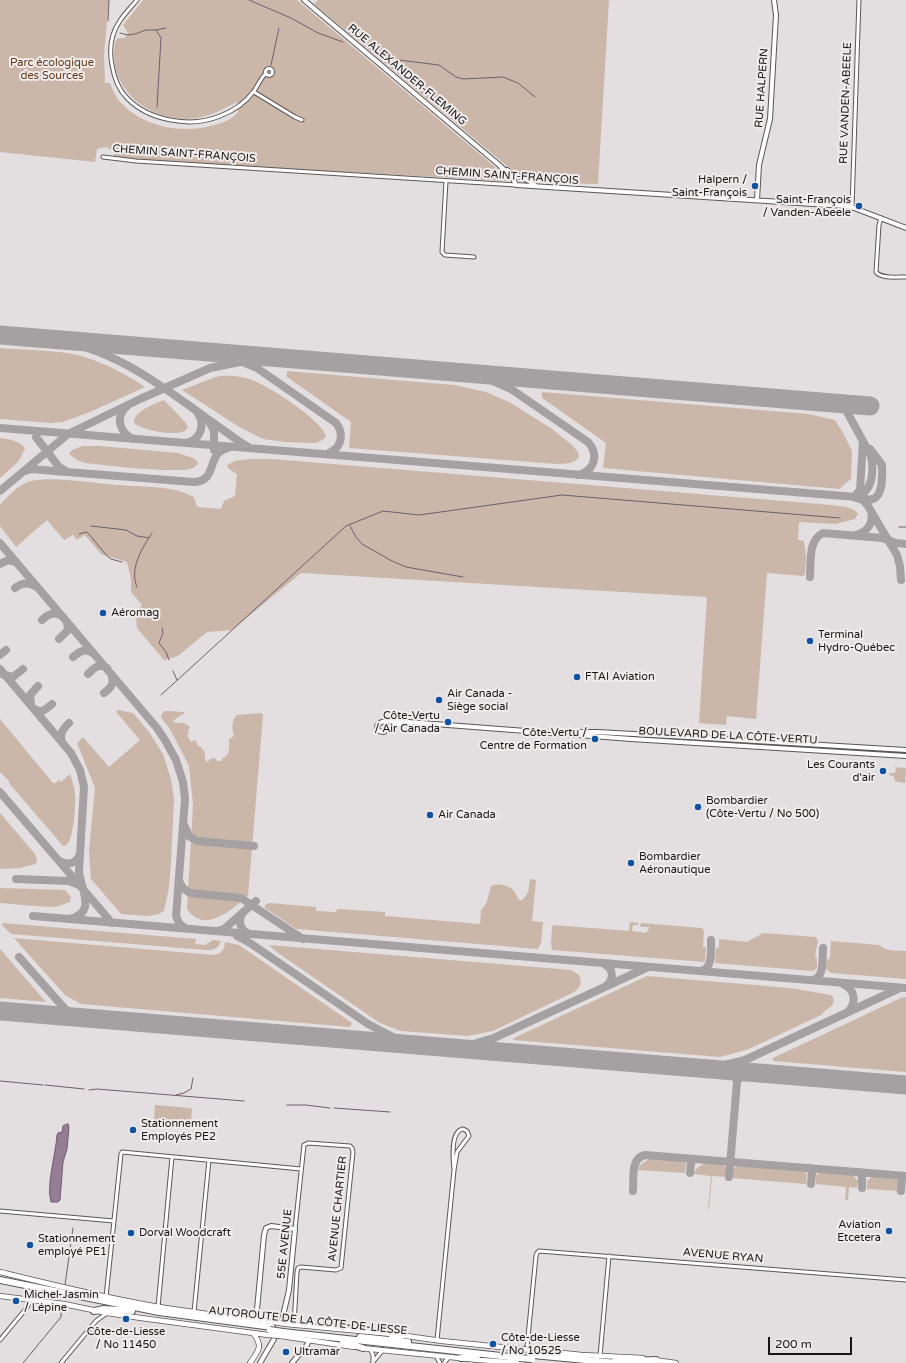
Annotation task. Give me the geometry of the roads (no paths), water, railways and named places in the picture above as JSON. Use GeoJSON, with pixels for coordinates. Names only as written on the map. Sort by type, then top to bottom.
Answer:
{"type":"FeatureCollection","features":[{"type":"Feature","properties":{"kind":"highway","name":"AUTOROUTE DE LA CÔTE-DE-LIESSE"},"geometry":{"type":"LineString","coordinates":[[0,1279],[22,1285],[159,1312],[271,1329]]}},
{"type":"Feature","properties":{"kind":"highway","name":"AUTOROUTE DE LA CÔTE-DE-LIESSE"},"geometry":{"type":"LineString","coordinates":[[0,1284],[132,1311],[186,1320],[373,1338],[520,1357]]}},
{"type":"Feature","properties":{"kind":"highway"},"geometry":{"type":"LineString","coordinates":[[94,1311],[132,1311]]}},
{"type":"Feature","properties":{"kind":"highway","name":"AUTOROUTE DE LA CÔTE-DE-LIESSE"},"geometry":{"type":"LineString","coordinates":[[284,1330],[328,1337],[498,1356],[520,1357],[533,1355],[617,1363]]}},
{"type":"Feature","properties":{"kind":"highway"},"geometry":{"type":"LineString","coordinates":[[373,1338],[397,1337],[404,1335]]}},
{"type":"Feature","properties":{"kind":"highway"},"geometry":{"type":"LineString","coordinates":[[328,1337],[363,1348]]}},
{"type":"Feature","properties":{"kind":"highway","name":"AUTOROUTE DE LA CÔTE-DE-LIESSE"},"geometry":{"type":"LineString","coordinates":[[533,1355],[574,1363]]}},
{"type":"Feature","properties":{"kind":"highway"},"geometry":{"type":"LineString","coordinates":[[461,1358],[472,1356],[498,1356]]}},
{"type":"Feature","properties":{"kind":"highway"},"geometry":{"type":"LineString","coordinates":[[612,1363],[656,1360]]}},
{"type":"Feature","properties":{"kind":"main road"},"geometry":{"type":"LineString","coordinates":[[0,1272],[38,1282],[158,1307],[256,1320],[271,1329]]}},
{"type":"Feature","properties":{"kind":"main road"},"geometry":{"type":"LineString","coordinates":[[0,1296],[68,1305],[107,1313],[253,1333],[271,1329]]}},
{"type":"Feature","properties":{"kind":"main road"},"geometry":{"type":"LineString","coordinates":[[284,1330],[294,1325],[404,1335],[438,1340],[520,1357]]}},
{"type":"Feature","properties":{"kind":"main road"},"geometry":{"type":"LineString","coordinates":[[284,1330],[308,1340],[370,1349],[512,1363],[520,1357]]}},
{"type":"Feature","properties":{"kind":"main road"},"geometry":{"type":"LineString","coordinates":[[250,1363],[260,1346],[253,1333]]}},
{"type":"Feature","properties":{"kind":"main road"},"geometry":{"type":"LineString","coordinates":[[533,1355],[600,1356],[635,1358],[676,1363]]}},
{"type":"Feature","properties":{"kind":"street"},"geometry":{"type":"LineString","coordinates":[[137,0],[116,27],[110,53],[113,73],[126,98],[147,112],[166,120],[184,123],[198,122],[224,115],[240,105],[254,92],[266,73]]}},
{"type":"Feature","properties":{"kind":"street","name":"RUE ALEXANDER-FLEMING"},"geometry":{"type":"LineString","coordinates":[[304,0],[498,164],[513,178],[516,185]]}},
{"type":"Feature","properties":{"kind":"street","name":"RUE HALPERN"},"geometry":{"type":"LineString","coordinates":[[757,200],[759,165],[770,119],[776,15],[774,0]]}},
{"type":"Feature","properties":{"kind":"street","name":"RUE VANDEN-ABEELE"},"geometry":{"type":"LineString","coordinates":[[852,207],[859,0]]}},
{"type":"Feature","properties":{"kind":"street"},"geometry":{"type":"LineString","coordinates":[[254,92],[302,120]]}},
{"type":"Feature","properties":{"kind":"street","name":"CHEMIN SAINT-FRANÇOIS"},"geometry":{"type":"LineString","coordinates":[[103,157],[136,161],[852,207],[906,228]]}},
{"type":"Feature","properties":{"kind":"street","name":"RUE ALEXANDER-FLEMING"},"geometry":{"type":"LineString","coordinates":[[498,164],[519,177],[532,182],[536,186]]}},
{"type":"Feature","properties":{"kind":"street"},"geometry":{"type":"LineString","coordinates":[[446,181],[442,252],[445,255],[474,257]]}},
{"type":"Feature","properties":{"kind":"street"},"geometry":{"type":"LineString","coordinates":[[881,218],[879,225],[876,272],[882,276],[906,278]]}},
{"type":"Feature","properties":{"kind":"street","name":"BOULEVARD DE LA CÔTE-VERTU"},"geometry":{"type":"LineString","coordinates":[[412,723],[393,724],[384,732],[378,731],[377,727],[378,723],[394,721],[549,732],[631,740],[906,756]]}},
{"type":"Feature","properties":{"kind":"street","name":"BOULEVARD DE LA CÔTE-VERTU"},"geometry":{"type":"LineString","coordinates":[[549,732],[577,731],[620,733],[906,750]]}},
{"type":"Feature","properties":{"kind":"street"},"geometry":{"type":"LineString","coordinates":[[438,1340],[454,1170],[457,1152],[469,1136],[467,1131],[463,1129],[458,1132],[454,1143],[454,1170]]}},
{"type":"Feature","properties":{"kind":"street","name":"AVENUE CHARTIER"},"geometry":{"type":"LineString","coordinates":[[294,1325],[298,1268],[339,1270],[342,1267],[352,1149],[348,1146],[305,1143],[303,1148],[301,1169]]}},
{"type":"Feature","properties":{"kind":"street"},"geometry":{"type":"LineString","coordinates":[[106,1297],[122,1152],[301,1169]]}},
{"type":"Feature","properties":{"kind":"street"},"geometry":{"type":"LineString","coordinates":[[158,1307],[172,1157]]}},
{"type":"Feature","properties":{"kind":"street"},"geometry":{"type":"LineString","coordinates":[[194,1312],[209,1160]]}},
{"type":"Feature","properties":{"kind":"street","name":"55E AVENUE"},"geometry":{"type":"LineString","coordinates":[[282,1320],[290,1284],[301,1169]]}},
{"type":"Feature","properties":{"kind":"street"},"geometry":{"type":"LineString","coordinates":[[0,1211],[114,1221]]}},
{"type":"Feature","properties":{"kind":"street"},"geometry":{"type":"LineString","coordinates":[[256,1320],[265,1230],[271,1226],[295,1229]]}},
{"type":"Feature","properties":{"kind":"street","name":"AVENUE RYAN"},"geometry":{"type":"LineString","coordinates":[[527,1347],[536,1256],[538,1251],[543,1250],[906,1280]]}},
{"type":"Feature","properties":{"kind":"street"},"geometry":{"type":"LineString","coordinates":[[600,1356],[608,1256]]}},
{"type":"Feature","properties":{"kind":"street"},"geometry":{"type":"LineString","coordinates":[[0,1340],[32,1300]]}},
{"type":"Feature","properties":{"kind":"street"},"geometry":{"type":"LineString","coordinates":[[94,1311],[96,1321]]}},
{"type":"Feature","properties":{"kind":"street"},"geometry":{"type":"LineString","coordinates":[[61,1363],[96,1321],[107,1313]]}},
{"type":"Feature","properties":{"kind":"street"},"geometry":{"type":"LineString","coordinates":[[260,1363],[274,1339]]}},
{"type":"Feature","properties":{"kind":"street"},"geometry":{"type":"LineString","coordinates":[[292,1363],[307,1344],[308,1340]]}},
{"type":"Feature","properties":{"kind":"street"},"geometry":{"type":"LineString","coordinates":[[370,1349],[373,1355],[372,1362]]}},
{"type":"Feature","properties":{"kind":"street"},"geometry":{"type":"LineString","coordinates":[[372,1362],[383,1350]]}},
{"type":"Feature","properties":{"kind":"street"},"geometry":{"type":"LineString","coordinates":[[436,1356],[440,1363]]}},
{"type":"Feature","properties":{"kind":"street"},"geometry":{"type":"LineString","coordinates":[[444,1363],[449,1357]]}},
{"type":"Feature","properties":{"kind":"waterway"},"geometry":{"type":"LineString","coordinates":[[108,21],[109,0]]}},
{"type":"Feature","properties":{"kind":"waterway"},"geometry":{"type":"LineString","coordinates":[[249,0],[291,18],[318,33],[343,42]]}},
{"type":"Feature","properties":{"kind":"waterway"},"geometry":{"type":"LineString","coordinates":[[120,33],[128,35],[146,30],[166,28]]}},
{"type":"Feature","properties":{"kind":"waterway"},"geometry":{"type":"LineString","coordinates":[[271,65],[279,28]]}},
{"type":"Feature","properties":{"kind":"waterway"},"geometry":{"type":"LineString","coordinates":[[156,30],[161,38],[157,107]]}},
{"type":"Feature","properties":{"kind":"waterway"},"geometry":{"type":"LineString","coordinates":[[377,52],[391,59],[439,65],[456,77],[463,79],[503,77],[518,83],[535,97]]}},
{"type":"Feature","properties":{"kind":"waterway"},"geometry":{"type":"LineString","coordinates":[[161,695],[346,526],[383,511],[419,515],[562,495],[840,518]]}},
{"type":"Feature","properties":{"kind":"waterway"},"geometry":{"type":"LineString","coordinates":[[91,526],[126,530],[137,536],[149,538]]}},
{"type":"Feature","properties":{"kind":"waterway"},"geometry":{"type":"LineString","coordinates":[[350,526],[362,544],[392,561],[406,567],[463,577]]}},
{"type":"Feature","properties":{"kind":"waterway"},"geometry":{"type":"LineString","coordinates":[[899,527],[906,527]]}},
{"type":"Feature","properties":{"kind":"waterway"},"geometry":{"type":"LineString","coordinates":[[79,534],[86,532],[88,533],[107,556],[111,559],[122,562]]}},
{"type":"Feature","properties":{"kind":"waterway"},"geometry":{"type":"LineString","coordinates":[[137,587],[135,580],[136,566],[144,545],[152,533]]}},
{"type":"Feature","properties":{"kind":"waterway"},"geometry":{"type":"LineString","coordinates":[[162,628],[163,633],[159,643],[166,652],[169,660]]}},
{"type":"Feature","properties":{"kind":"waterway"},"geometry":{"type":"LineString","coordinates":[[173,671],[177,680]]}},
{"type":"Feature","properties":{"kind":"waterway"},"geometry":{"type":"LineString","coordinates":[[176,1095],[191,1089],[193,1078]]}},
{"type":"Feature","properties":{"kind":"waterway"},"geometry":{"type":"LineString","coordinates":[[0,1081],[43,1085]]}},
{"type":"Feature","properties":{"kind":"waterway"},"geometry":{"type":"LineString","coordinates":[[45,1085],[84,1089]]}},
{"type":"Feature","properties":{"kind":"waterway"},"geometry":{"type":"LineString","coordinates":[[89,1090],[97,1089],[244,1101]]}},
{"type":"Feature","properties":{"kind":"waterway"},"geometry":{"type":"LineString","coordinates":[[287,1105],[306,1105],[330,1108]]}},
{"type":"Feature","properties":{"kind":"waterway"},"geometry":{"type":"LineString","coordinates":[[334,1108],[390,1112]]}},
{"type":"Feature","properties":{"kind":"waterway"},"geometry":{"type":"LineString","coordinates":[[65,1285],[73,1228]]}},
{"type":"Feature","properties":{"kind":"waterway"},"geometry":{"type":"LineString","coordinates":[[23,1363],[61,1317],[61,1308]]}},
{"type":"Feature","properties":{"kind":"tunnel"},"geometry":{"type":"LineString","coordinates":[[525,1363],[527,1349]]}},
{"type":"Feature","properties":{"kind":"place","name":"Halpern / Saint-François"},"geometry":{"type":"Point","coordinates":[755,186]}},
{"type":"Feature","properties":{"kind":"place","name":"Saint-François / Vanden-Abeele"},"geometry":{"type":"Point","coordinates":[859,206]}},
{"type":"Feature","properties":{"kind":"place","name":"Aéromag"},"geometry":{"type":"Point","coordinates":[103,613]}},
{"type":"Feature","properties":{"kind":"place","name":"Terminal Hydro-Québec"},"geometry":{"type":"Point","coordinates":[810,641]}},
{"type":"Feature","properties":{"kind":"place","name":"FTAI Aviation"},"geometry":{"type":"Point","coordinates":[577,677]}},
{"type":"Feature","properties":{"kind":"place","name":"Air Canada - Siège social"},"geometry":{"type":"Point","coordinates":[439,700]}},
{"type":"Feature","properties":{"kind":"place","name":"Côte-Vertu / Air Canada"},"geometry":{"type":"Point","coordinates":[448,722]}},
{"type":"Feature","properties":{"kind":"place","name":"Côte-Vertu / Centre de Formation"},"geometry":{"type":"Point","coordinates":[595,739]}},
{"type":"Feature","properties":{"kind":"place","name":"Les Courants d'air"},"geometry":{"type":"Point","coordinates":[883,771]}},
{"type":"Feature","properties":{"kind":"place","name":"Bombardier (Côte-Vertu / No 500)"},"geometry":{"type":"Point","coordinates":[698,807]}},
{"type":"Feature","properties":{"kind":"place","name":"Air Canada"},"geometry":{"type":"Point","coordinates":[430,815]}},
{"type":"Feature","properties":{"kind":"place","name":"Bombardier Aéronautique"},"geometry":{"type":"Point","coordinates":[631,863]}},
{"type":"Feature","properties":{"kind":"place","name":"Stationnement Employés PE2"},"geometry":{"type":"Point","coordinates":[133,1130]}},
{"type":"Feature","properties":{"kind":"place","name":"Aviation Etcetera"},"geometry":{"type":"Point","coordinates":[889,1231]}},
{"type":"Feature","properties":{"kind":"place","name":"Dorval Woodcraft"},"geometry":{"type":"Point","coordinates":[131,1233]}},
{"type":"Feature","properties":{"kind":"place","name":"Stationnement employé PE1"},"geometry":{"type":"Point","coordinates":[30,1245]}},
{"type":"Feature","properties":{"kind":"place","name":"Michel-Jasmin / Lépine"},"geometry":{"type":"Point","coordinates":[16,1301]}},
{"type":"Feature","properties":{"kind":"place","name":"Côte-de-Liesse / No 11450"},"geometry":{"type":"Point","coordinates":[126,1319]}},
{"type":"Feature","properties":{"kind":"place","name":"Côte-de-Liesse / No 10525"},"geometry":{"type":"Point","coordinates":[493,1344]}},
{"type":"Feature","properties":{"kind":"place","name":"Ultramar"},"geometry":{"type":"Point","coordinates":[286,1352]}},
{"type":"Feature","properties":{"kind":"park label","name":"Parc écologique des Sources"},"geometry":{"type":"Point","coordinates":[52,69]}}]}
